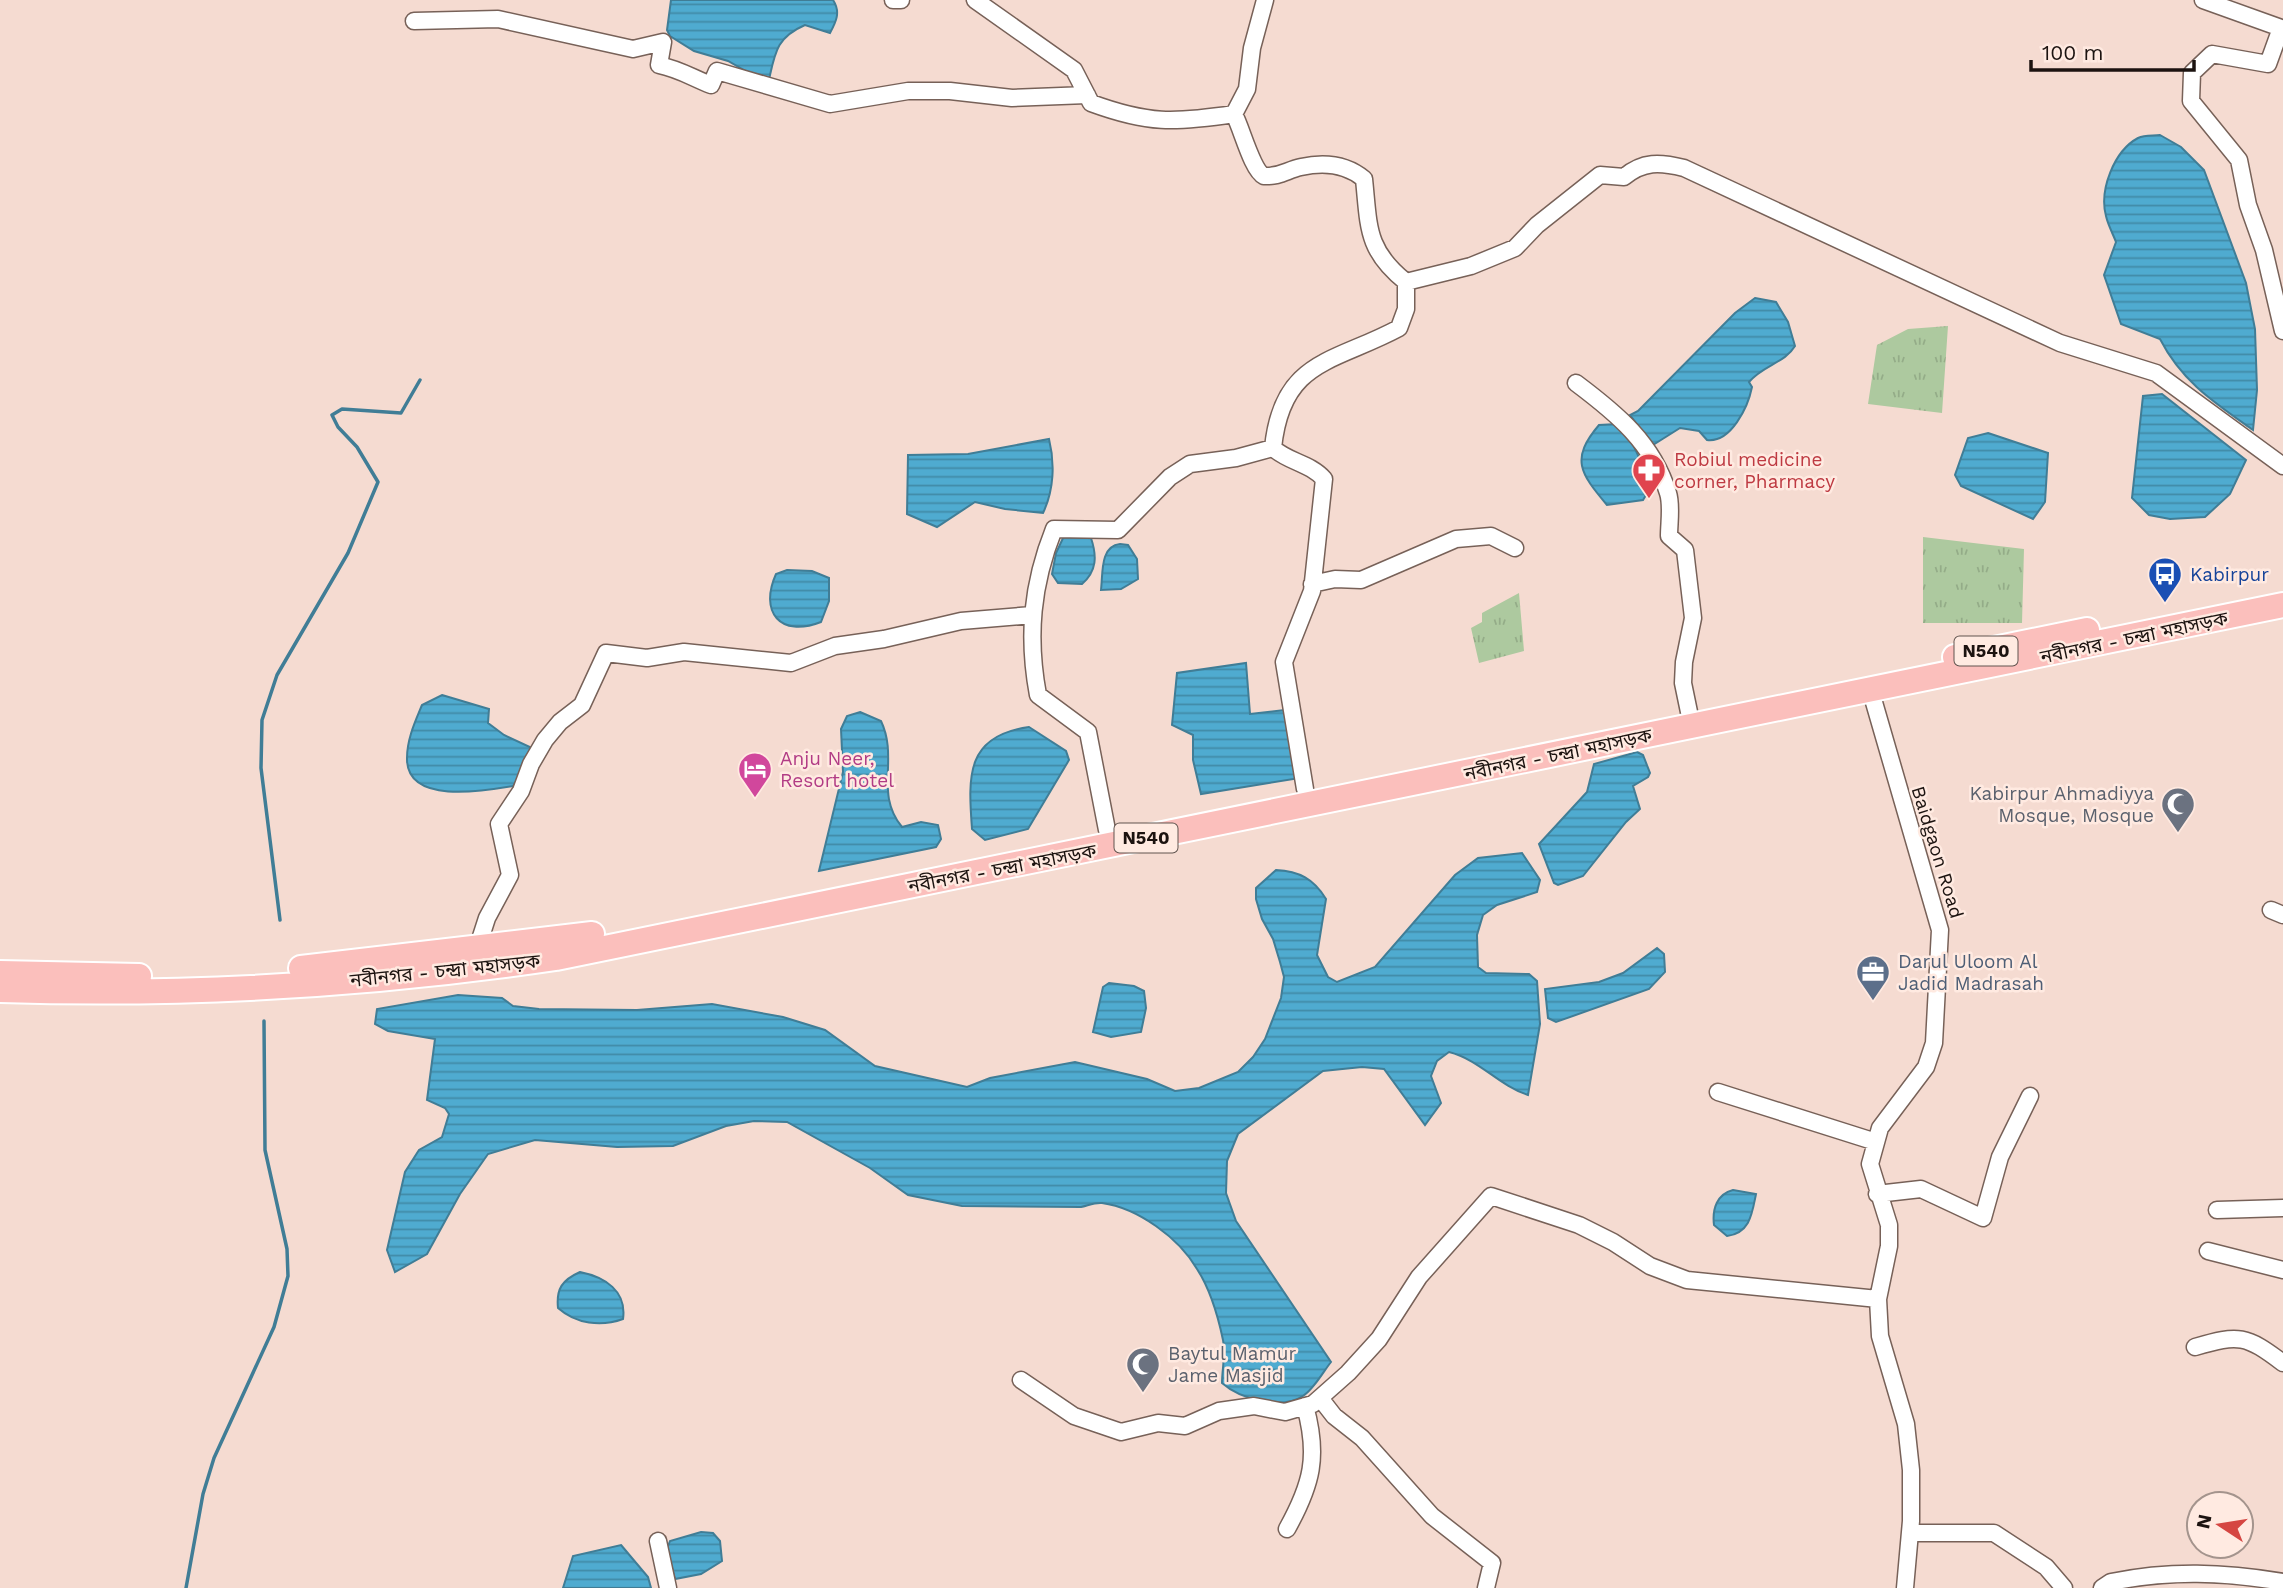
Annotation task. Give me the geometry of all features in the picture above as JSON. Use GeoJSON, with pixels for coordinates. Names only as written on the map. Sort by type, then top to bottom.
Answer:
{"type":"FeatureCollection","features":[{"type":"Feature","properties":{"kind":"highway","name":"নবীনগর - চন্দ্রা মহাসড়ক"},"geometry":{"type":"LineString","coordinates":[[0,972],[155,976],[289,969],[563,939],[2283,590]]}},
{"type":"Feature","properties":{"kind":"highway","name":"নবীনগর - চন্দ্রা মহাসড়ক"},"geometry":{"type":"LineString","coordinates":[[0,990],[106,993],[385,979],[556,958],[1871,692],[2283,605]]}},
{"type":"Feature","properties":{"kind":"street"},"geometry":{"type":"LineString","coordinates":[[893,0],[901,0]]}},
{"type":"Feature","properties":{"kind":"street"},"geometry":{"type":"LineString","coordinates":[[975,0],[1074,70],[1091,103],[1132,118],[1152,121],[1198,120],[1234,114]]}},
{"type":"Feature","properties":{"kind":"street"},"geometry":{"type":"LineString","coordinates":[[1265,0],[1252,48],[1247,89],[1234,114],[1254,165],[1264,176],[1279,177],[1299,167],[1332,164],[1353,170],[1364,179],[1369,227],[1379,258],[1406,282],[1406,309],[1399,328],[1301,375],[1289,394],[1275,428],[1273,448]]}},
{"type":"Feature","properties":{"kind":"street"},"geometry":{"type":"LineString","coordinates":[[2203,0],[2281,27],[2268,64],[2212,54],[2192,73],[2191,100],[2239,160],[2248,205],[2264,250],[2283,331]]}},
{"type":"Feature","properties":{"kind":"street"},"geometry":{"type":"LineString","coordinates":[[414,21],[498,19],[634,49],[663,42],[659,65],[681,69],[690,77],[711,85],[717,71],[783,93],[830,104],[908,91],[950,91],[1012,99],[1087,95]]}},
{"type":"Feature","properties":{"kind":"street"},"geometry":{"type":"LineString","coordinates":[[1406,282],[1472,266],[1515,248],[1537,226],[1601,175],[1624,177],[1640,164],[1670,164],[1684,168],[2060,343],[2156,373],[2283,466]]}},
{"type":"Feature","properties":{"kind":"street"},"geometry":{"type":"LineString","coordinates":[[1576,383],[1616,412],[1638,436],[1653,459],[1669,495],[1669,536],[1685,550],[1693,618],[1684,662],[1683,683],[1689,712]]}},
{"type":"Feature","properties":{"kind":"street"},"geometry":{"type":"LineString","coordinates":[[1273,448],[1280,454],[1316,469],[1324,479],[1312,584],[1284,663],[1305,789]]}},
{"type":"Feature","properties":{"kind":"street"},"geometry":{"type":"LineString","coordinates":[[1107,830],[1088,732],[1038,695],[1032,665],[1032,615],[1040,565],[1054,529],[1118,530],[1170,477],[1190,464],[1236,458],[1273,448]]}},
{"type":"Feature","properties":{"kind":"street"},"geometry":{"type":"LineString","coordinates":[[1312,584],[1335,579],[1361,580],[1456,539],[1491,536],[1515,548]]}},
{"type":"Feature","properties":{"kind":"street"},"geometry":{"type":"LineString","coordinates":[[477,949],[488,918],[510,875],[499,824],[521,791],[531,764],[545,740],[560,722],[582,705],[606,653],[647,658],[684,652],[713,658],[790,663],[835,646],[884,639],[961,621],[1032,615]]}},
{"type":"Feature","properties":{"kind":"street","name":"Baidgaon Road"},"geometry":{"type":"LineString","coordinates":[[1871,692],[1940,930],[1934,1042],[1926,1067],[1880,1128],[1870,1164],[1888,1225],[1889,1247],[1878,1298],[1880,1336],[1906,1424],[1911,1470],[1910,1533],[1905,1588]]}},
{"type":"Feature","properties":{"kind":"street"},"geometry":{"type":"LineString","coordinates":[[1718,1092],[1877,1142]]}},
{"type":"Feature","properties":{"kind":"street"},"geometry":{"type":"LineString","coordinates":[[1877,1194],[1921,1189],[1983,1218],[2000,1157],[2030,1096]]}},
{"type":"Feature","properties":{"kind":"street"},"geometry":{"type":"LineString","coordinates":[[1021,1380],[1074,1416],[1121,1432],[1158,1423],[1185,1426],[1219,1411],[1254,1406],[1285,1412],[1305,1406],[1320,1398],[1348,1373],[1378,1339],[1419,1277],[1491,1196],[1579,1225],[1613,1242],[1650,1266],[1687,1280],[1878,1298]]}},
{"type":"Feature","properties":{"kind":"street"},"geometry":{"type":"LineString","coordinates":[[2217,1210],[2283,1208]]}},
{"type":"Feature","properties":{"kind":"street"},"geometry":{"type":"LineString","coordinates":[[2208,1251],[2283,1270]]}},
{"type":"Feature","properties":{"kind":"street"},"geometry":{"type":"LineString","coordinates":[[2195,1347],[2232,1336],[2263,1348],[2283,1363]]}},
{"type":"Feature","properties":{"kind":"street"},"geometry":{"type":"LineString","coordinates":[[1320,1398],[1334,1416],[1362,1438],[1432,1516],[1492,1563],[1486,1588]]}},
{"type":"Feature","properties":{"kind":"street"},"geometry":{"type":"LineString","coordinates":[[1287,1528],[1298,1508],[1314,1454],[1305,1406]]}},
{"type":"Feature","properties":{"kind":"street"},"geometry":{"type":"LineString","coordinates":[[1910,1533],[1994,1533],[2046,1567],[2064,1588]]}},
{"type":"Feature","properties":{"kind":"street"},"geometry":{"type":"LineString","coordinates":[[658,1541],[668,1588]]}},
{"type":"Feature","properties":{"kind":"street"},"geometry":{"type":"LineString","coordinates":[[2102,1588],[2111,1582],[2180,1572],[2234,1573],[2283,1582]]}},
{"type":"Feature","properties":{"kind":"green space"},"geometry":{"type":"Polygon","coordinates":[[[1948,326],[1942,413],[1868,404],[1877,345],[1908,329],[1948,326]]]}},
{"type":"Feature","properties":{"kind":"green space"},"geometry":{"type":"Polygon","coordinates":[[[1923,537],[2024,549],[2022,623],[1923,623],[1923,537]]]}},
{"type":"Feature","properties":{"kind":"green space"},"geometry":{"type":"Polygon","coordinates":[[[1519,593],[1524,651],[1479,663],[1471,628],[1482,622],[1482,613],[1519,593]]]}},
{"type":"Feature","properties":{"kind":"water"},"geometry":{"type":"Polygon","coordinates":[[[671,0],[833,0],[837,13],[830,33],[805,25],[782,41],[768,84],[728,61],[694,51],[670,36],[667,30],[671,0]]]}},
{"type":"Feature","properties":{"kind":"water"},"geometry":{"type":"Polygon","coordinates":[[[2160,135],[2181,147],[2204,170],[2246,283],[2255,329],[2257,390],[2253,430],[2200,391],[2178,368],[2160,339],[2121,324],[2104,275],[2116,242],[2104,206],[2110,172],[2129,144],[2141,137],[2160,135]]]}},
{"type":"Feature","properties":{"kind":"water"},"geometry":{"type":"Polygon","coordinates":[[[1755,298],[1776,302],[1788,322],[1795,346],[1791,352],[1749,382],[1752,387],[1747,404],[1737,422],[1724,436],[1707,440],[1699,431],[1680,428],[1653,445],[1630,415],[1638,411],[1735,313],[1755,298]]]}},
{"type":"Feature","properties":{"kind":"water"},"geometry":{"type":"Polygon","coordinates":[[[2162,394],[2246,460],[2230,494],[2205,517],[2170,519],[2149,515],[2132,498],[2143,396],[2162,394]]]}},
{"type":"Feature","properties":{"kind":"water"},"geometry":{"type":"Polygon","coordinates":[[[1617,424],[1629,436],[1652,485],[1643,500],[1607,505],[1585,475],[1582,457],[1584,447],[1599,425],[1617,424]]]}},
{"type":"Feature","properties":{"kind":"water"},"geometry":{"type":"Polygon","coordinates":[[[1988,433],[2048,453],[2045,502],[2033,519],[1961,486],[1955,475],[1968,438],[1988,433]]]}},
{"type":"Feature","properties":{"kind":"water"},"geometry":{"type":"Polygon","coordinates":[[[1049,439],[1052,476],[1043,513],[1005,509],[975,502],[937,527],[907,514],[908,455],[968,454],[1049,439]]]}},
{"type":"Feature","properties":{"kind":"water"},"geometry":{"type":"Polygon","coordinates":[[[1079,534],[1091,538],[1095,557],[1091,574],[1082,584],[1058,583],[1052,574],[1056,553],[1064,536],[1079,534]]]}},
{"type":"Feature","properties":{"kind":"water"},"geometry":{"type":"Polygon","coordinates":[[[1128,545],[1137,559],[1138,579],[1121,589],[1101,590],[1106,555],[1114,546],[1128,545]]]}},
{"type":"Feature","properties":{"kind":"water"},"geometry":{"type":"Polygon","coordinates":[[[787,570],[812,571],[829,578],[829,601],[821,622],[794,627],[777,618],[770,600],[771,588],[776,574],[787,570]]]}},
{"type":"Feature","properties":{"kind":"water"},"geometry":{"type":"Polygon","coordinates":[[[1246,663],[1250,714],[1284,710],[1300,778],[1201,794],[1193,760],[1193,735],[1172,725],[1177,673],[1246,663]]]}},
{"type":"Feature","properties":{"kind":"water"},"geometry":{"type":"Polygon","coordinates":[[[442,695],[489,709],[488,723],[504,735],[532,748],[524,770],[513,786],[449,792],[419,783],[410,773],[407,751],[422,705],[442,695]]]}},
{"type":"Feature","properties":{"kind":"water"},"geometry":{"type":"Polygon","coordinates":[[[860,712],[881,721],[888,749],[889,801],[902,827],[921,822],[938,825],[941,839],[936,847],[819,871],[843,772],[841,729],[847,716],[860,712]]]}},
{"type":"Feature","properties":{"kind":"water"},"geometry":{"type":"Polygon","coordinates":[[[1029,727],[1066,751],[1069,760],[1028,829],[985,840],[972,829],[970,792],[975,761],[982,749],[993,739],[1029,727]]]}},
{"type":"Feature","properties":{"kind":"water"},"geometry":{"type":"Polygon","coordinates":[[[1637,752],[1643,755],[1650,773],[1633,786],[1640,809],[1626,822],[1583,876],[1558,885],[1554,883],[1539,844],[1587,792],[1594,764],[1637,752]]]}},
{"type":"Feature","properties":{"kind":"water"},"geometry":{"type":"Polygon","coordinates":[[[1522,853],[1540,880],[1537,892],[1497,905],[1483,915],[1477,935],[1478,967],[1486,973],[1529,974],[1537,981],[1540,1024],[1528,1095],[1517,1091],[1470,1061],[1449,1052],[1437,1061],[1431,1076],[1441,1103],[1425,1125],[1384,1069],[1362,1067],[1323,1071],[1238,1134],[1227,1161],[1226,1193],[1236,1221],[1331,1362],[1311,1389],[1294,1400],[1261,1401],[1239,1394],[1222,1383],[1223,1340],[1206,1285],[1180,1246],[1143,1218],[1102,1203],[1081,1207],[962,1206],[908,1195],[870,1168],[787,1122],[754,1121],[726,1126],[673,1146],[617,1147],[535,1140],[488,1154],[460,1194],[427,1254],[395,1272],[387,1250],[405,1172],[419,1150],[442,1137],[449,1114],[445,1108],[427,1100],[435,1039],[388,1031],[375,1024],[377,1009],[458,995],[502,998],[513,1006],[539,1009],[637,1010],[712,1004],[783,1017],[825,1030],[875,1066],[967,1087],[990,1078],[1075,1062],[1147,1079],[1175,1091],[1199,1088],[1238,1072],[1253,1057],[1265,1039],[1281,998],[1284,977],[1273,939],[1262,919],[1256,899],[1256,888],[1276,870],[1305,877],[1326,899],[1317,955],[1328,977],[1337,982],[1375,967],[1455,875],[1478,858],[1522,853]]]}},
{"type":"Feature","properties":{"kind":"water"},"geometry":{"type":"Polygon","coordinates":[[[1657,948],[1664,954],[1665,972],[1649,989],[1556,1022],[1548,1018],[1545,989],[1599,982],[1623,973],[1657,948]]]}},
{"type":"Feature","properties":{"kind":"water"},"geometry":{"type":"Polygon","coordinates":[[[1109,983],[1134,986],[1144,991],[1146,1008],[1141,1032],[1111,1037],[1093,1032],[1103,987],[1109,983]]]}},
{"type":"Feature","properties":{"kind":"water"},"geometry":{"type":"Polygon","coordinates":[[[1733,1190],[1756,1194],[1745,1227],[1727,1236],[1714,1225],[1714,1213],[1719,1199],[1733,1190]]]}},
{"type":"Feature","properties":{"kind":"water"},"geometry":{"type":"Polygon","coordinates":[[[580,1272],[606,1282],[618,1293],[623,1319],[606,1323],[581,1321],[558,1308],[558,1295],[562,1286],[580,1272]]]}},
{"type":"Feature","properties":{"kind":"water"},"geometry":{"type":"Polygon","coordinates":[[[701,1532],[713,1533],[720,1541],[722,1561],[701,1574],[675,1579],[667,1549],[670,1541],[701,1532]]]}},
{"type":"Feature","properties":{"kind":"water"},"geometry":{"type":"Polygon","coordinates":[[[621,1545],[648,1577],[651,1588],[563,1588],[573,1556],[621,1545]]]}},
{"type":"Feature","properties":{"kind":"waterway"},"geometry":{"type":"LineString","coordinates":[[280,920],[261,768],[262,720],[277,675],[348,553],[378,482],[357,447],[338,427],[332,415],[342,409],[401,413],[420,380]]}},
{"type":"Feature","properties":{"kind":"waterway"},"geometry":{"type":"LineString","coordinates":[[186,1588],[203,1494],[214,1458],[274,1327],[288,1276],[287,1249],[265,1150],[264,1021]]}},
{"type":"Feature","properties":{"kind":"place","name":"Robiul medicine corner, Pharmacy"},"geometry":{"type":"Point","coordinates":[1649,500]}},
{"type":"Feature","properties":{"kind":"place","name":"Kabirpur"},"geometry":{"type":"Point","coordinates":[2165,604]}},
{"type":"Feature","properties":{"kind":"place","name":"Anju Neer, Resort hotel"},"geometry":{"type":"Point","coordinates":[755,799]}},
{"type":"Feature","properties":{"kind":"place","name":"Kabirpur Ahmadiyya Mosque, Mosque"},"geometry":{"type":"Point","coordinates":[2178,834]}},
{"type":"Feature","properties":{"kind":"place","name":"Darul Uloom Al Jadid Madrasah"},"geometry":{"type":"Point","coordinates":[1873,1002]}},
{"type":"Feature","properties":{"kind":"place","name":"Baytul Mamur Jame Masjid"},"geometry":{"type":"Point","coordinates":[1143,1394]}}]}
